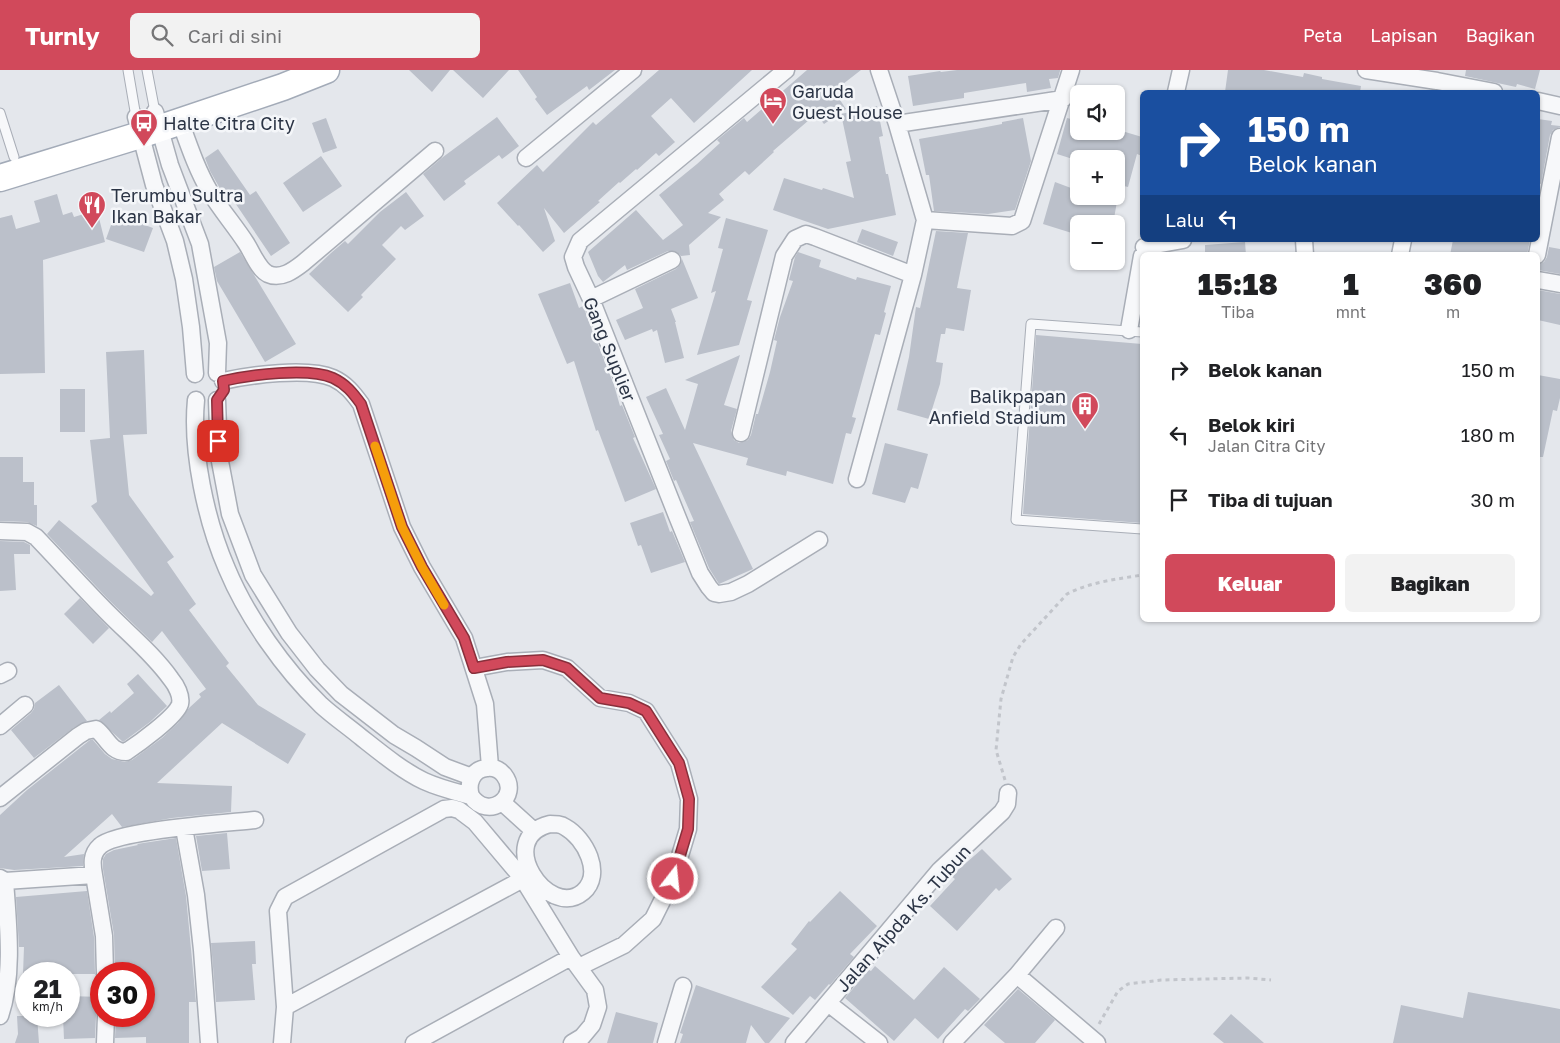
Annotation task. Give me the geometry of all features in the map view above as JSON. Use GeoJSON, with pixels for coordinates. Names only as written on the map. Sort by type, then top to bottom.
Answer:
{"type":"FeatureCollection","features":[{"type":"Feature","properties":{"kind":"main road"},"geometry":{"type":"LineString","coordinates":[[0,178],[154,123],[282,70]]}},
{"type":"Feature","properties":{"kind":"main road"},"geometry":{"type":"LineString","coordinates":[[7,159],[154,123],[284,87],[326,70]]}},
{"type":"Feature","properties":{"kind":"street"},"geometry":{"type":"LineString","coordinates":[[526,158],[634,70]]}},
{"type":"Feature","properties":{"kind":"street","name":"Gang Suplier"},"geometry":{"type":"LineString","coordinates":[[786,70],[580,242],[573,257],[676,516],[700,573],[714,593],[731,592],[748,584],[819,540]]}},
{"type":"Feature","properties":{"kind":"street"},"geometry":{"type":"LineString","coordinates":[[857,479],[913,275],[925,220],[879,70]]}},
{"type":"Feature","properties":{"kind":"street"},"geometry":{"type":"LineString","coordinates":[[925,220],[1012,226],[1022,221],[1071,70]]}},
{"type":"Feature","properties":{"kind":"street"},"geometry":{"type":"LineString","coordinates":[[1176,90],[1181,70]]}},
{"type":"Feature","properties":{"kind":"street"},"geometry":{"type":"LineString","coordinates":[[1366,70],[1436,87],[1471,90]]}},
{"type":"Feature","properties":{"kind":"street"},"geometry":{"type":"LineString","coordinates":[[897,124],[1063,99]]}},
{"type":"Feature","properties":{"kind":"street"},"geometry":{"type":"LineString","coordinates":[[1540,101],[1560,106]]}},
{"type":"Feature","properties":{"kind":"street"},"geometry":{"type":"LineString","coordinates":[[154,123],[194,160],[210,192],[247,244],[260,266],[266,273],[274,276],[287,274],[303,264],[435,151]]}},
{"type":"Feature","properties":{"kind":"street"},"geometry":{"type":"LineString","coordinates":[[154,123],[200,244],[218,343],[220,377],[224,390],[217,400],[206,404],[196,400]]}},
{"type":"Feature","properties":{"kind":"street"},"geometry":{"type":"LineString","coordinates":[[154,123],[150,171],[175,241],[184,279],[195,374]]}},
{"type":"Feature","properties":{"kind":"street"},"geometry":{"type":"LineString","coordinates":[[1540,239],[1560,137]]}},
{"type":"Feature","properties":{"kind":"street"},"geometry":{"type":"LineString","coordinates":[[150,171],[170,165]]}},
{"type":"Feature","properties":{"kind":"street"},"geometry":{"type":"LineString","coordinates":[[741,432],[784,256],[795,239],[806,234],[913,275]]}},
{"type":"Feature","properties":{"kind":"street"},"geometry":{"type":"LineString","coordinates":[[1144,250],[1175,242]]}},
{"type":"Feature","properties":{"kind":"street"},"geometry":{"type":"LineString","coordinates":[[591,299],[672,260]]}},
{"type":"Feature","properties":{"kind":"street"},"geometry":{"type":"LineString","coordinates":[[1540,280],[1560,284]]}},
{"type":"Feature","properties":{"kind":"street"},"geometry":{"type":"LineString","coordinates":[[1136,331],[1140,290]]}},
{"type":"Feature","properties":{"kind":"street"},"geometry":{"type":"LineString","coordinates":[[471,796],[423,781],[379,751],[321,705],[292,673],[266,639],[246,607],[227,570],[213,531],[197,452],[196,400],[190,389],[190,383],[195,374],[207,369],[220,377],[318,374],[333,378],[349,388],[361,404],[402,527],[422,567],[464,638],[485,704],[490,767]]}},
{"type":"Feature","properties":{"kind":"street"},"geometry":{"type":"LineString","coordinates":[[217,400],[219,456],[230,514],[253,575],[289,633],[317,669],[340,694],[409,744],[445,767],[472,776]]}},
{"type":"Feature","properties":{"kind":"street"},"geometry":{"type":"LineString","coordinates":[[0,531],[26,532],[36,537],[109,614],[158,662],[173,681],[180,704],[176,711],[149,735],[126,752],[112,748],[96,729],[86,731],[0,798]]}},
{"type":"Feature","properties":{"kind":"street"},"geometry":{"type":"LineString","coordinates":[[414,1043],[575,962],[624,945],[652,919],[673,879],[688,829],[689,799],[679,763],[646,711],[629,703],[600,698],[567,668],[543,660],[507,662],[474,668]]}},
{"type":"Feature","properties":{"kind":"street"},"geometry":{"type":"LineString","coordinates":[[0,726],[25,705]]}},
{"type":"Feature","properties":{"kind":"street"},"geometry":{"type":"LineString","coordinates":[[490,767],[502,773],[509,785],[508,792],[502,802],[494,806],[488,807],[475,802],[471,796],[469,790],[472,776],[483,768],[490,767]]}},
{"type":"Feature","properties":{"kind":"street","name":"Jalan Aipda Ks. Tubun"},"geometry":{"type":"LineString","coordinates":[[794,1043],[940,870],[1002,812],[1007,804],[1007,788]]}},
{"type":"Feature","properties":{"kind":"street"},"geometry":{"type":"LineString","coordinates":[[502,802],[534,831]]}},
{"type":"Feature","properties":{"kind":"street"},"geometry":{"type":"LineString","coordinates":[[282,1043],[285,1007],[278,911],[285,897],[444,809],[452,808],[459,810],[475,822],[523,879],[575,962],[596,990],[598,1007],[592,1025],[582,1037],[572,1043]]}},
{"type":"Feature","properties":{"kind":"street"},"geometry":{"type":"LineString","coordinates":[[105,962],[104,936],[92,859],[101,845],[123,837],[255,820]]}},
{"type":"Feature","properties":{"kind":"street"},"geometry":{"type":"LineString","coordinates":[[558,824],[572,832],[579,840],[589,857],[593,873],[588,887],[582,893],[575,897],[560,898],[553,895],[537,882],[528,865],[525,849],[527,841],[534,831],[543,826],[558,824]]}},
{"type":"Feature","properties":{"kind":"street"},"geometry":{"type":"LineString","coordinates":[[184,828],[196,895],[209,1043]]}},
{"type":"Feature","properties":{"kind":"street"},"geometry":{"type":"LineString","coordinates":[[0,1016],[6,992],[8,926],[3,879],[94,875]]}},
{"type":"Feature","properties":{"kind":"street"},"geometry":{"type":"LineString","coordinates":[[285,1007],[523,879]]}},
{"type":"Feature","properties":{"kind":"street"},"geometry":{"type":"LineString","coordinates":[[952,1043],[1017,975],[1056,928]]}},
{"type":"Feature","properties":{"kind":"street"},"geometry":{"type":"LineString","coordinates":[[1017,975],[1094,1040]]}},
{"type":"Feature","properties":{"kind":"street"},"geometry":{"type":"LineString","coordinates":[[666,1043],[683,986]]}},
{"type":"Feature","properties":{"kind":"street"},"geometry":{"type":"LineString","coordinates":[[828,1004],[879,1043]]}},
{"type":"Feature","properties":{"kind":"street"},"geometry":{"type":"LineString","coordinates":[[105,1043],[106,1027]]}},
{"type":"Feature","properties":{"kind":"lane"},"geometry":{"type":"LineString","coordinates":[[128,70],[154,123]]}},
{"type":"Feature","properties":{"kind":"lane"},"geometry":{"type":"LineString","coordinates":[[146,70],[154,123]]}},
{"type":"Feature","properties":{"kind":"lane"},"geometry":{"type":"LineString","coordinates":[[0,114],[7,159]]}},
{"type":"Feature","properties":{"kind":"lane"},"geometry":{"type":"LineString","coordinates":[[1136,331],[1031,324],[1016,520],[1140,529]]}},
{"type":"Feature","properties":{"kind":"path"},"geometry":{"type":"LineString","coordinates":[[1007,788],[996,750],[1001,699],[1013,657],[1021,644],[1067,594],[1103,582],[1140,575]]}},
{"type":"Feature","properties":{"kind":"path"},"geometry":{"type":"LineString","coordinates":[[1094,1040],[1118,991],[1128,984],[1160,980],[1248,978],[1271,980]]}},
{"type":"Feature","properties":{"kind":"building"},"geometry":{"type":"Polygon","coordinates":[[[409,70],[450,70],[432,92],[409,70]]]}},
{"type":"Feature","properties":{"kind":"building"},"geometry":{"type":"Polygon","coordinates":[[[453,70],[509,70],[483,98],[453,70]]]}},
{"type":"Feature","properties":{"kind":"building"},"geometry":{"type":"Polygon","coordinates":[[[518,70],[615,70],[589,90],[587,86],[547,115],[518,70]]]}},
{"type":"Feature","properties":{"kind":"building"},"geometry":{"type":"Polygon","coordinates":[[[659,70],[752,70],[694,123],[671,98],[651,116],[675,142],[659,156],[656,153],[637,170],[619,182],[598,201],[600,202],[564,233],[544,208],[555,241],[543,252],[497,203],[537,165],[543,172],[593,122],[596,125],[659,70]]]}},
{"type":"Feature","properties":{"kind":"building"},"geometry":{"type":"Polygon","coordinates":[[[807,70],[861,70],[834,91],[846,109],[824,124],[816,114],[773,151],[749,175],[745,171],[719,194],[724,200],[708,213],[721,217],[689,245],[690,255],[681,256],[677,252],[668,251],[627,270],[625,265],[603,282],[598,276],[588,252],[636,210],[663,240],[683,225],[659,195],[720,143],[717,140],[744,118],[747,122],[807,70]]]}},
{"type":"Feature","properties":{"kind":"building"},"geometry":{"type":"Polygon","coordinates":[[[957,70],[1060,71],[1058,78],[1049,79],[1051,88],[1027,92],[1026,83],[964,93],[964,98],[913,106],[908,76],[957,70]]]}},
{"type":"Feature","properties":{"kind":"building"},"geometry":{"type":"Polygon","coordinates":[[[1228,70],[1264,70],[1303,77],[1304,73],[1322,77],[1322,79],[1361,86],[1360,90],[1225,90],[1228,70]]]}},
{"type":"Feature","properties":{"kind":"building"},"geometry":{"type":"Polygon","coordinates":[[[1466,70],[1540,70],[1535,89],[1517,84],[1516,87],[1465,76],[1466,70]]]}},
{"type":"Feature","properties":{"kind":"building"},"geometry":{"type":"Polygon","coordinates":[[[877,106],[883,136],[879,137],[896,215],[828,229],[773,210],[784,178],[854,198],[846,162],[851,161],[841,114],[877,106]]]}},
{"type":"Feature","properties":{"kind":"building"},"geometry":{"type":"Polygon","coordinates":[[[497,117],[519,146],[502,159],[499,155],[464,181],[466,184],[444,201],[423,174],[497,117]]]}},
{"type":"Feature","properties":{"kind":"building"},"geometry":{"type":"Polygon","coordinates":[[[326,118],[337,148],[323,153],[312,123],[326,118]]]}},
{"type":"Feature","properties":{"kind":"building"},"geometry":{"type":"Polygon","coordinates":[[[1023,118],[1031,161],[1015,210],[988,214],[934,211],[929,175],[926,175],[919,139],[1002,124],[1002,122],[1023,118]]]}},
{"type":"Feature","properties":{"kind":"building"},"geometry":{"type":"Polygon","coordinates":[[[1067,118],[1070,119],[1070,140],[1125,140],[1125,132],[1140,136],[1140,155],[1137,154],[1128,187],[1125,186],[1125,150],[1070,150],[1070,158],[1057,154],[1067,118]]]}},
{"type":"Feature","properties":{"kind":"building"},"geometry":{"type":"Polygon","coordinates":[[[1540,119],[1552,121],[1551,125],[1560,126],[1553,130],[1550,135],[1541,184],[1540,119]]]}},
{"type":"Feature","properties":{"kind":"building"},"geometry":{"type":"Polygon","coordinates":[[[218,149],[250,195],[256,191],[290,243],[271,256],[227,191],[223,194],[210,171],[205,158],[218,149]]]}},
{"type":"Feature","properties":{"kind":"building"},"geometry":{"type":"Polygon","coordinates":[[[321,156],[342,186],[303,212],[283,183],[321,156]]]}},
{"type":"Feature","properties":{"kind":"building"},"geometry":{"type":"Polygon","coordinates":[[[1055,182],[1070,188],[1070,205],[1116,205],[1115,215],[1070,215],[1070,232],[1043,224],[1055,182]]]}},
{"type":"Feature","properties":{"kind":"building"},"geometry":{"type":"Polygon","coordinates":[[[406,192],[424,216],[405,230],[401,226],[382,245],[396,259],[361,295],[363,297],[348,312],[309,274],[345,241],[348,244],[380,212],[406,192]]]}},
{"type":"Feature","properties":{"kind":"building"},"geometry":{"type":"Polygon","coordinates":[[[57,194],[63,215],[72,212],[74,217],[97,210],[105,242],[43,260],[45,373],[0,374],[0,218],[12,215],[16,229],[40,222],[34,201],[57,194]]]}},
{"type":"Feature","properties":{"kind":"building"},"geometry":{"type":"Polygon","coordinates":[[[115,214],[153,228],[144,252],[106,239],[115,214]]]}},
{"type":"Feature","properties":{"kind":"building"},"geometry":{"type":"Polygon","coordinates":[[[726,218],[768,230],[747,300],[752,301],[739,345],[697,355],[716,291],[711,293],[723,249],[718,248],[726,218]]]}},
{"type":"Feature","properties":{"kind":"building"},"geometry":{"type":"Polygon","coordinates":[[[862,229],[898,242],[893,256],[857,242],[862,229]]]}},
{"type":"Feature","properties":{"kind":"building"},"geometry":{"type":"Polygon","coordinates":[[[936,231],[968,233],[957,288],[971,290],[964,331],[946,328],[945,334],[941,334],[936,362],[943,363],[940,384],[929,419],[897,410],[909,357],[916,307],[920,308],[936,231]]]}},
{"type":"Feature","properties":{"kind":"building"},"geometry":{"type":"Polygon","coordinates":[[[1245,242],[1246,252],[1205,252],[1205,245],[1245,242]]]}},
{"type":"Feature","properties":{"kind":"building"},"geometry":{"type":"Polygon","coordinates":[[[1453,242],[1530,242],[1528,252],[1451,252],[1453,242]]]}},
{"type":"Feature","properties":{"kind":"building"},"geometry":{"type":"Polygon","coordinates":[[[1549,247],[1560,249],[1560,274],[1540,270],[1540,264],[1547,257],[1549,247]]]}},
{"type":"Feature","properties":{"kind":"building"},"geometry":{"type":"Polygon","coordinates":[[[240,252],[296,344],[265,362],[217,281],[214,267],[240,252]]]}},
{"type":"Feature","properties":{"kind":"building"},"geometry":{"type":"Polygon","coordinates":[[[798,252],[821,260],[819,267],[856,280],[857,277],[891,286],[884,312],[886,313],[880,335],[875,334],[852,417],[856,418],[851,434],[846,433],[833,484],[787,471],[786,476],[746,465],[748,458],[693,443],[753,569],[719,584],[709,568],[690,522],[694,521],[666,461],[670,459],[659,435],[663,434],[646,397],[666,388],[685,430],[698,384],[685,380],[740,355],[724,405],[737,409],[731,431],[734,440],[739,443],[748,440],[756,414],[758,414],[770,372],[777,341],[774,340],[793,281],[789,280],[798,252]]]}},
{"type":"Feature","properties":{"kind":"building"},"geometry":{"type":"Polygon","coordinates":[[[682,259],[698,298],[671,309],[684,358],[665,363],[657,330],[653,332],[652,329],[625,340],[616,320],[643,308],[635,289],[676,269],[682,259]]]}},
{"type":"Feature","properties":{"kind":"building"},"geometry":{"type":"Polygon","coordinates":[[[570,283],[579,308],[583,306],[614,385],[620,406],[622,405],[635,437],[633,438],[656,489],[625,502],[598,430],[596,431],[574,361],[567,364],[538,294],[570,283]]]}},
{"type":"Feature","properties":{"kind":"building"},"geometry":{"type":"Polygon","coordinates":[[[1540,290],[1560,294],[1560,325],[1540,320],[1540,290]]]}},
{"type":"Feature","properties":{"kind":"building","name":"Balikpapan Anfield Stadium"},"geometry":{"type":"Polygon","coordinates":[[[1036,335],[1140,344],[1140,523],[1023,514],[1036,335]]]}},
{"type":"Feature","properties":{"kind":"building"},"geometry":{"type":"Polygon","coordinates":[[[144,350],[147,434],[123,435],[129,495],[174,557],[167,562],[196,604],[189,610],[229,663],[226,666],[258,705],[306,734],[288,764],[222,723],[157,783],[232,786],[231,812],[172,818],[122,827],[112,814],[64,857],[84,854],[83,866],[14,870],[0,868],[0,815],[27,790],[90,740],[93,740],[112,759],[125,762],[132,760],[162,738],[178,723],[189,708],[201,697],[199,694],[206,689],[162,631],[152,642],[108,599],[47,534],[59,520],[151,596],[154,593],[91,506],[97,502],[90,440],[110,438],[106,352],[144,350]]]}},
{"type":"Feature","properties":{"kind":"building"},"geometry":{"type":"Polygon","coordinates":[[[1540,375],[1560,379],[1560,398],[1557,411],[1553,410],[1543,457],[1540,457],[1540,375]]]}},
{"type":"Feature","properties":{"kind":"building"},"geometry":{"type":"Polygon","coordinates":[[[60,389],[85,389],[85,432],[60,432],[60,389]]]}},
{"type":"Feature","properties":{"kind":"building"},"geometry":{"type":"Polygon","coordinates":[[[885,443],[928,454],[918,489],[911,487],[905,503],[872,494],[885,443]]]}},
{"type":"Feature","properties":{"kind":"building"},"geometry":{"type":"Polygon","coordinates":[[[0,457],[23,457],[23,482],[34,482],[34,505],[37,505],[37,526],[27,522],[0,521],[0,457]]]}},
{"type":"Feature","properties":{"kind":"building"},"geometry":{"type":"Polygon","coordinates":[[[663,512],[670,532],[672,531],[685,562],[651,573],[641,545],[638,546],[630,523],[663,512]]]}},
{"type":"Feature","properties":{"kind":"building"},"geometry":{"type":"Polygon","coordinates":[[[0,541],[24,542],[30,545],[30,554],[14,554],[16,590],[0,591],[0,541]]]}},
{"type":"Feature","properties":{"kind":"building"},"geometry":{"type":"Polygon","coordinates":[[[80,598],[109,628],[93,644],[64,614],[80,598]]]}},
{"type":"Feature","properties":{"kind":"building"},"geometry":{"type":"Polygon","coordinates":[[[138,674],[167,706],[150,722],[123,742],[99,720],[110,711],[111,713],[134,693],[127,684],[138,674]]]}},
{"type":"Feature","properties":{"kind":"building"},"geometry":{"type":"Polygon","coordinates":[[[59,685],[87,721],[73,728],[34,758],[11,730],[31,713],[35,703],[59,685]]]}},
{"type":"Feature","properties":{"kind":"building"},"geometry":{"type":"Polygon","coordinates":[[[227,833],[230,869],[202,871],[196,836],[227,833]]]}},
{"type":"Feature","properties":{"kind":"building"},"geometry":{"type":"Polygon","coordinates":[[[176,838],[186,896],[196,1002],[189,1002],[189,1043],[146,1043],[146,1037],[115,1038],[116,1027],[155,1027],[155,962],[115,962],[114,935],[103,869],[103,859],[106,854],[137,844],[176,838]]]}},
{"type":"Feature","properties":{"kind":"building"},"geometry":{"type":"Polygon","coordinates":[[[982,849],[1012,879],[999,891],[996,888],[957,931],[930,906],[955,879],[951,876],[982,849]]]}},
{"type":"Feature","properties":{"kind":"building"},"geometry":{"type":"Polygon","coordinates":[[[87,891],[94,937],[95,962],[90,962],[90,974],[80,974],[80,962],[23,962],[24,947],[19,947],[16,897],[87,891]]]}},
{"type":"Feature","properties":{"kind":"building"},"geometry":{"type":"Polygon","coordinates":[[[840,891],[877,926],[850,954],[854,957],[830,985],[815,1000],[810,996],[793,1015],[761,987],[797,949],[791,944],[809,921],[840,891]]]}},
{"type":"Feature","properties":{"kind":"building"},"geometry":{"type":"Polygon","coordinates":[[[255,941],[256,964],[252,964],[255,1000],[216,1002],[211,943],[255,941]]]}},
{"type":"Feature","properties":{"kind":"building"},"geometry":{"type":"Polygon","coordinates":[[[875,966],[914,1000],[944,967],[980,999],[968,1011],[965,1009],[938,1039],[915,1018],[894,1041],[845,998],[869,970],[871,971],[875,966]]]}},
{"type":"Feature","properties":{"kind":"building"},"geometry":{"type":"Polygon","coordinates":[[[696,985],[790,1018],[769,1043],[765,1043],[751,1025],[746,1043],[680,1043],[683,1034],[680,1033],[696,985]]]}},
{"type":"Feature","properties":{"kind":"building"},"geometry":{"type":"Polygon","coordinates":[[[1018,989],[1055,1020],[1035,1043],[1005,1043],[984,1025],[1018,989]]]}},
{"type":"Feature","properties":{"kind":"building"},"geometry":{"type":"Polygon","coordinates":[[[1468,992],[1560,1009],[1560,1043],[1393,1043],[1401,1005],[1463,1018],[1468,992]]]}},
{"type":"Feature","properties":{"kind":"building"},"geometry":{"type":"Polygon","coordinates":[[[80,996],[90,997],[90,1027],[96,1027],[95,1038],[64,1039],[63,1027],[80,1027],[80,996]]]}},
{"type":"Feature","properties":{"kind":"building"},"geometry":{"type":"Polygon","coordinates":[[[616,1012],[658,1023],[653,1043],[607,1043],[616,1012]]]}},
{"type":"Feature","properties":{"kind":"building"},"geometry":{"type":"Polygon","coordinates":[[[1231,1014],[1264,1043],[1224,1043],[1213,1034],[1231,1014]]]}},
{"type":"Feature","properties":{"kind":"building"},"geometry":{"type":"Polygon","coordinates":[[[18,1027],[38,1027],[39,1043],[15,1043],[18,1034],[18,1027]]]}},
{"type":"Feature","properties":{"kind":"slow traffic"},"geometry":{"type":"LineString","coordinates":[[375,446],[402,527],[444,605]]}},
{"type":"Feature","properties":{"kind":"place","name":"Garuda Guest House"},"geometry":{"type":"Point","coordinates":[773,125]}},
{"type":"Feature","properties":{"kind":"place","name":"Halte Citra City"},"geometry":{"type":"Point","coordinates":[144,147]}},
{"type":"Feature","properties":{"kind":"place","name":"Terumbu Sultra Ikan Bakar"},"geometry":{"type":"Point","coordinates":[92,229]}},
{"type":"Feature","properties":{"kind":"place","name":"Balikpapan Anfield Stadium"},"geometry":{"type":"Point","coordinates":[1085,430]}},
{"type":"Feature","properties":{"kind":"route"},"geometry":{"type":"LineString","coordinates":[[218,441],[217,400],[222,396],[224,390],[223,381],[274,374],[318,374],[333,378],[349,388],[361,404],[402,527],[422,567],[464,638],[474,668],[507,662],[543,660],[567,668],[600,698],[629,703],[646,711],[679,763],[689,799],[688,829],[673,879]]}}]}
